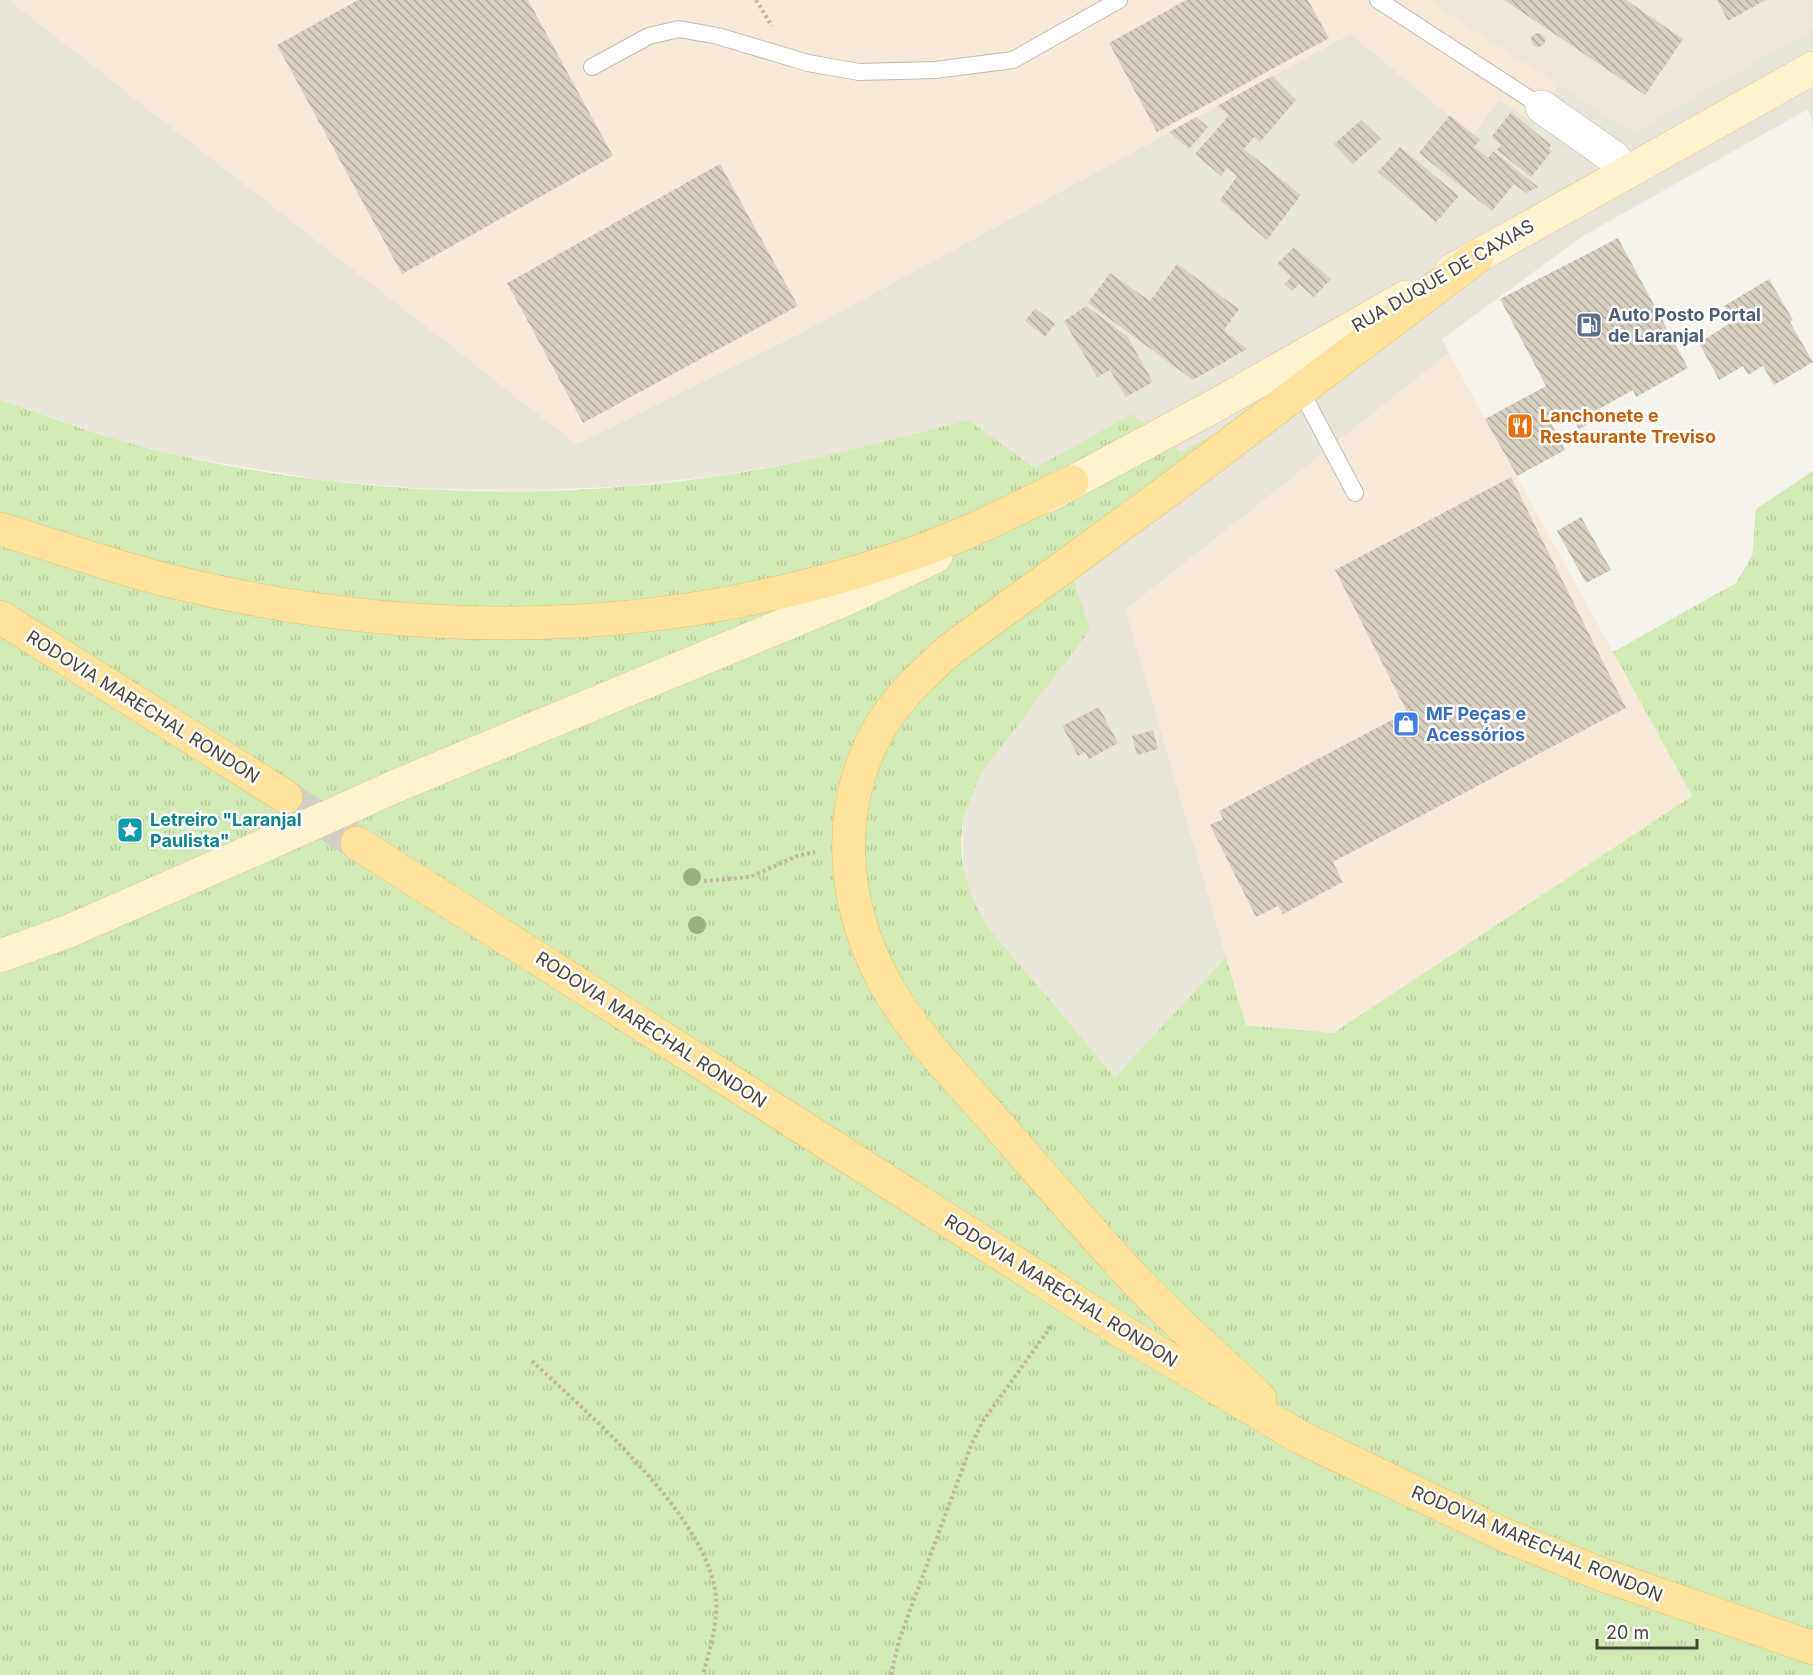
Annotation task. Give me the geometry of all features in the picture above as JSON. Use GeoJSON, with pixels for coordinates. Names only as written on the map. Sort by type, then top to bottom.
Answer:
{"type":"FeatureCollection","features":[{"type":"Feature","properties":{"kind":"main road","name":"RUA DUQUE DE CAXIAS"},"geometry":{"type":"LineString","coordinates":[[0,956],[69,931],[396,786],[846,599],[993,527],[1218,404],[1813,68]]}},
{"type":"Feature","properties":{"kind":"main road"},"geometry":{"type":"LineString","coordinates":[[1298,1436],[1143,1287],[1087,1229],[931,1047],[885,982],[859,927],[852,901],[848,845],[856,786],[879,729],[920,676],[951,649],[1301,391],[1477,257]]}},
{"type":"Feature","properties":{"kind":"main road"},"geometry":{"type":"LineString","coordinates":[[0,529],[168,580],[245,597],[412,620],[480,625],[582,621],[673,613],[757,597],[847,574],[947,541],[1072,482]]}},
{"type":"Feature","properties":{"kind":"main road","name":"RODOVIA MARECHAL RONDON"},"geometry":{"type":"LineString","coordinates":[[0,617],[286,797]]}},
{"type":"Feature","properties":{"kind":"main road","name":"RODOVIA MARECHAL RONDON"},"geometry":{"type":"LineString","coordinates":[[357,843],[1169,1360],[1298,1436],[1398,1486],[1510,1537],[1614,1579],[1813,1648]]}},
{"type":"Feature","properties":{"kind":"street"},"geometry":{"type":"LineString","coordinates":[[1542,107],[1613,157],[1626,173]]}},
{"type":"Feature","properties":{"kind":"lane"},"geometry":{"type":"LineString","coordinates":[[592,67],[649,36],[679,29],[718,36],[808,63],[860,72],[935,70],[1002,62],[1013,60],[1119,0]]}},
{"type":"Feature","properties":{"kind":"lane"},"geometry":{"type":"LineString","coordinates":[[1378,0],[1542,107]]}},
{"type":"Feature","properties":{"kind":"lane"},"geometry":{"type":"LineString","coordinates":[[1301,391],[1355,493]]}},
{"type":"Feature","properties":{"kind":"path"},"geometry":{"type":"LineString","coordinates":[[704,881],[750,877],[797,856],[848,845]]}},
{"type":"Feature","properties":{"kind":"path"},"geometry":{"type":"LineString","coordinates":[[891,1675],[899,1640],[972,1443],[983,1421],[1071,1298]]}},
{"type":"Feature","properties":{"kind":"path"},"geometry":{"type":"LineString","coordinates":[[532,1361],[603,1426],[650,1478],[679,1515],[700,1549],[715,1591],[717,1620],[703,1675]]}},
{"type":"Feature","properties":{"kind":"shaded area"},"geometry":{"type":"Polygon","coordinates":[[[0,0],[9,0],[577,444],[799,334],[1350,34],[1474,134],[1499,100],[1531,121],[1558,85],[1428,0],[1813,0],[1813,123],[1808,109],[1583,236],[1442,339],[1449,353],[1126,610],[1226,957],[1115,1077],[987,926],[971,894],[963,867],[963,820],[980,775],[997,750],[1064,552],[1181,452],[1132,414],[1035,469],[967,420],[829,456],[730,474],[630,486],[529,491],[428,489],[328,481],[179,456],[130,444],[0,400],[0,0]]]}},
{"type":"Feature","properties":{"kind":"shaded area"},"geometry":{"type":"Polygon","coordinates":[[[9,0],[1428,0],[1559,85],[1531,121],[1499,100],[1473,135],[1350,34],[799,334],[576,444],[9,0]]]}},
{"type":"Feature","properties":{"kind":"shaded area"},"geometry":{"type":"Polygon","coordinates":[[[1428,0],[1813,0],[1813,29],[1633,133],[1428,0]]]}},
{"type":"Feature","properties":{"kind":"shaded area","name":"MF Peças e Acessórios"},"geometry":{"type":"Polygon","coordinates":[[[1449,353],[1692,796],[1333,1033],[1246,1025],[1126,611],[1449,353]]]}},
{"type":"Feature","properties":{"kind":"green space"},"geometry":{"type":"Polygon","coordinates":[[[0,400],[111,438],[180,456],[316,479],[454,490],[593,489],[731,474],[820,457],[968,420],[1035,468],[1132,414],[1181,452],[1207,438],[1208,442],[1065,552],[1090,630],[980,775],[963,820],[961,842],[963,867],[971,894],[987,926],[1115,1077],[1226,957],[1246,1025],[1333,1033],[1692,796],[1613,652],[1736,583],[1752,556],[1756,509],[1813,471],[1813,1675],[0,1675],[0,400]]]}},
{"type":"Feature","properties":{"kind":"building"},"geometry":{"type":"Polygon","coordinates":[[[358,0],[528,0],[613,156],[402,274],[277,45],[358,0]]]}},
{"type":"Feature","properties":{"kind":"building"},"geometry":{"type":"Polygon","coordinates":[[[1186,0],[1308,0],[1329,38],[1157,132],[1109,43],[1186,0]]]}},
{"type":"Feature","properties":{"kind":"building"},"geometry":{"type":"Polygon","coordinates":[[[1504,0],[1626,0],[1683,39],[1645,95],[1504,0]]]}},
{"type":"Feature","properties":{"kind":"building"},"geometry":{"type":"Polygon","coordinates":[[[1717,0],[1765,0],[1728,21],[1717,0]]]}},
{"type":"Feature","properties":{"kind":"building"},"geometry":{"type":"Polygon","coordinates":[[[1538,33],[1543,35],[1545,40],[1543,45],[1538,47],[1533,45],[1531,40],[1533,35],[1538,33]]]}},
{"type":"Feature","properties":{"kind":"building"},"geometry":{"type":"Polygon","coordinates":[[[1272,76],[1296,100],[1260,142],[1254,137],[1244,149],[1301,195],[1267,240],[1220,200],[1237,176],[1227,168],[1221,176],[1195,154],[1229,115],[1217,106],[1272,76]]]}},
{"type":"Feature","properties":{"kind":"building"},"geometry":{"type":"Polygon","coordinates":[[[1511,112],[1551,145],[1549,148],[1552,151],[1531,177],[1497,150],[1501,145],[1491,137],[1511,112]]]}},
{"type":"Feature","properties":{"kind":"building"},"geometry":{"type":"Polygon","coordinates":[[[1450,115],[1480,140],[1474,147],[1488,158],[1493,151],[1538,187],[1526,193],[1514,184],[1492,211],[1419,153],[1450,115]]]}},
{"type":"Feature","properties":{"kind":"building"},"geometry":{"type":"Polygon","coordinates":[[[1196,117],[1208,127],[1189,149],[1169,132],[1196,117]]]}},
{"type":"Feature","properties":{"kind":"building"},"geometry":{"type":"Polygon","coordinates":[[[1361,120],[1381,139],[1353,164],[1334,144],[1361,120]]]}},
{"type":"Feature","properties":{"kind":"building"},"geometry":{"type":"Polygon","coordinates":[[[1400,147],[1459,196],[1436,222],[1378,172],[1400,147]]]}},
{"type":"Feature","properties":{"kind":"building"},"geometry":{"type":"Polygon","coordinates":[[[720,164],[798,306],[583,423],[507,283],[720,164]]]}},
{"type":"Feature","properties":{"kind":"building","name":"Auto Posto Portal de Laranjal"},"geometry":{"type":"Polygon","coordinates":[[[1618,238],[1688,368],[1636,397],[1633,390],[1590,414],[1594,421],[1579,429],[1571,414],[1552,425],[1565,450],[1517,476],[1485,419],[1546,386],[1500,299],[1618,238]]]}},
{"type":"Feature","properties":{"kind":"building"},"geometry":{"type":"Polygon","coordinates":[[[1294,247],[1331,279],[1314,297],[1299,284],[1292,291],[1284,284],[1291,277],[1277,264],[1294,247]]]}},
{"type":"Feature","properties":{"kind":"building"},"geometry":{"type":"Polygon","coordinates":[[[1177,264],[1239,309],[1224,330],[1247,349],[1193,380],[1088,303],[1110,273],[1150,301],[1177,264]]]}},
{"type":"Feature","properties":{"kind":"building"},"geometry":{"type":"Polygon","coordinates":[[[1769,279],[1793,320],[1790,322],[1813,362],[1774,385],[1763,366],[1748,375],[1743,366],[1719,380],[1699,343],[1733,321],[1724,306],[1769,279]]]}},
{"type":"Feature","properties":{"kind":"building"},"geometry":{"type":"Polygon","coordinates":[[[1086,306],[1127,336],[1153,382],[1126,397],[1110,370],[1097,377],[1064,321],[1086,306]]]}},
{"type":"Feature","properties":{"kind":"building"},"geometry":{"type":"Polygon","coordinates":[[[1035,308],[1055,324],[1045,337],[1025,321],[1035,308]]]}},
{"type":"Feature","properties":{"kind":"building"},"geometry":{"type":"Polygon","coordinates":[[[1511,477],[1626,708],[1333,862],[1343,882],[1283,914],[1278,906],[1256,917],[1210,825],[1223,819],[1219,811],[1407,712],[1335,570],[1511,477]]]}},
{"type":"Feature","properties":{"kind":"building"},"geometry":{"type":"Polygon","coordinates":[[[1581,517],[1611,570],[1586,583],[1557,531],[1581,517]]]}},
{"type":"Feature","properties":{"kind":"building"},"geometry":{"type":"Polygon","coordinates":[[[1099,707],[1118,743],[1089,759],[1085,752],[1078,756],[1062,726],[1099,707]]]}},
{"type":"Feature","properties":{"kind":"building"},"geometry":{"type":"Polygon","coordinates":[[[1153,730],[1158,749],[1137,755],[1132,736],[1153,730]]]}},
{"type":"Feature","properties":{"kind":"tunnel"},"geometry":{"type":"LineString","coordinates":[[286,797],[357,843]]}},
{"type":"Feature","properties":{"kind":"place","name":"Auto Posto Portal de Laranjal"},"geometry":{"type":"Point","coordinates":[1589,325]}},
{"type":"Feature","properties":{"kind":"place","name":"Lanchonete e Restaurante Treviso"},"geometry":{"type":"Point","coordinates":[1520,426]}},
{"type":"Feature","properties":{"kind":"place","name":"MF Peças e Acessórios"},"geometry":{"type":"Point","coordinates":[1406,724]}},
{"type":"Feature","properties":{"kind":"place","name":"Letreiro \"Laranjal Paulista\""},"geometry":{"type":"Point","coordinates":[130,830]}}]}
